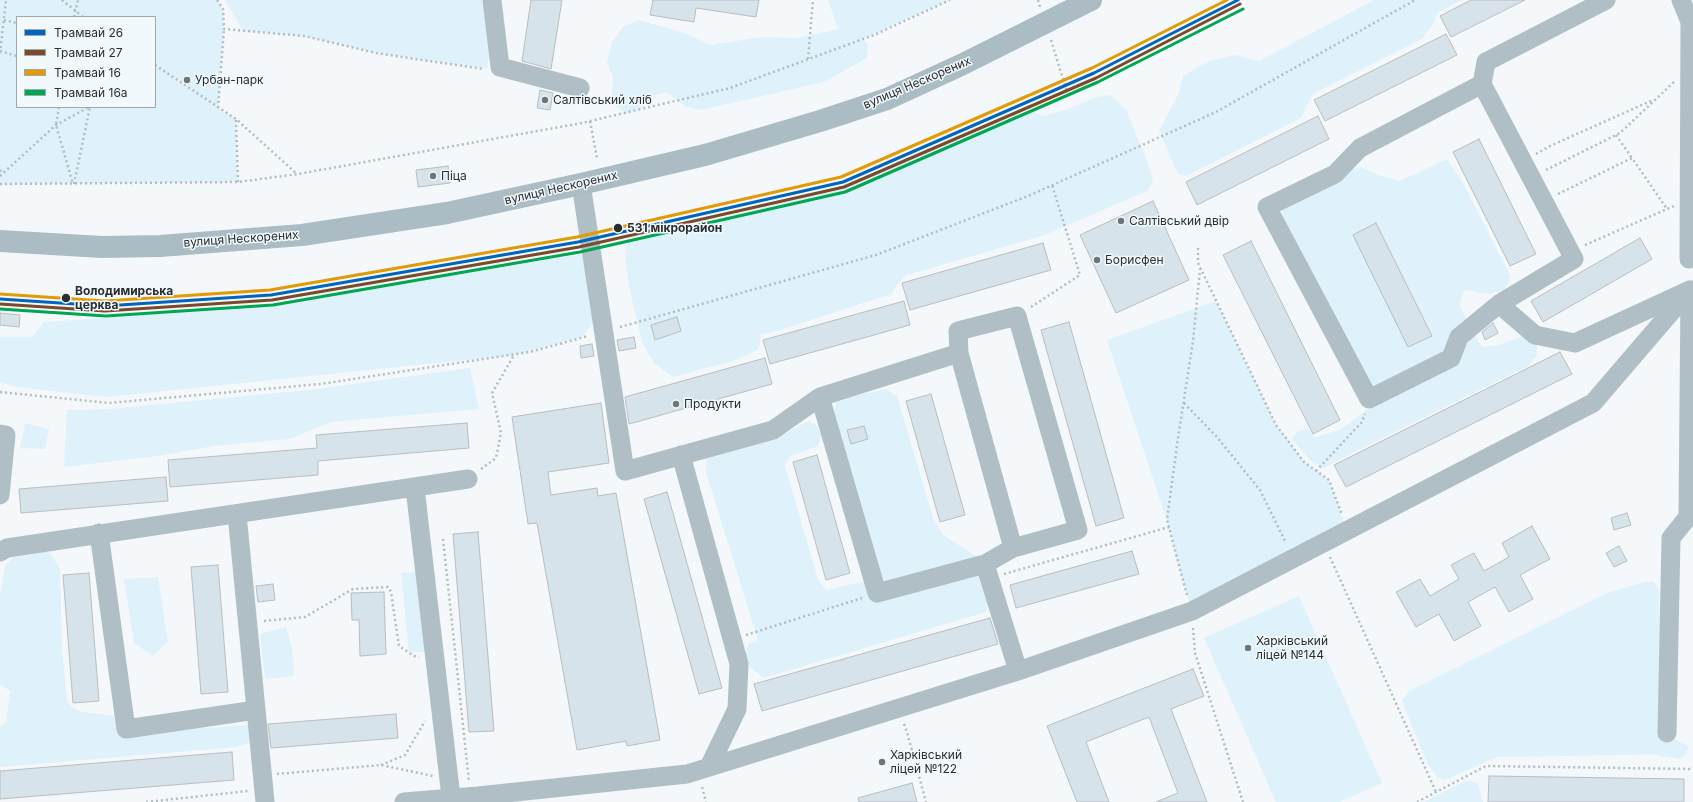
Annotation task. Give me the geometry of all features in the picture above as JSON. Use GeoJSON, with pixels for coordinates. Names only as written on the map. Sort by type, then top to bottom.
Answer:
{"type":"FeatureCollection","features":[{"type":"Feature","properties":{"kind":"main road","name":"вулиця Нескорених"},"geometry":{"type":"LineString","coordinates":[[0,241],[102,247],[160,246],[302,235],[447,213],[581,184],[705,155],[820,121],[887,99],[961,65],[1091,0]]}},
{"type":"Feature","properties":{"kind":"lane"},"geometry":{"type":"LineString","coordinates":[[492,0],[500,67],[580,88]]}},
{"type":"Feature","properties":{"kind":"lane"},"geometry":{"type":"LineString","coordinates":[[1482,84],[1360,148],[1335,174],[1267,207],[1369,399],[1451,358],[1459,337],[1499,304],[1574,260],[1482,84],[1486,62],[1606,0]]}},
{"type":"Feature","properties":{"kind":"lane"},"geometry":{"type":"LineString","coordinates":[[1681,0],[1691,23],[1688,259]]}},
{"type":"Feature","properties":{"kind":"lane"},"geometry":{"type":"LineString","coordinates":[[581,184],[625,471],[773,430],[820,397],[959,353]]}},
{"type":"Feature","properties":{"kind":"lane"},"geometry":{"type":"LineString","coordinates":[[1499,304],[1535,335],[1575,343],[1691,290]]}},
{"type":"Feature","properties":{"kind":"lane"},"geometry":{"type":"LineString","coordinates":[[404,802],[450,788],[478,799],[687,774],[1018,671],[1192,611],[1592,403],[1691,290]]}},
{"type":"Feature","properties":{"kind":"lane"},"geometry":{"type":"LineString","coordinates":[[1667,733],[1671,538],[1688,517],[1691,290]]}},
{"type":"Feature","properties":{"kind":"lane"},"geometry":{"type":"LineString","coordinates":[[820,397],[877,593],[987,571],[1013,548],[1078,530],[1017,316],[958,331],[959,353],[1013,548]]}},
{"type":"Feature","properties":{"kind":"lane"},"geometry":{"type":"LineString","coordinates":[[0,434],[6,435],[0,496]]}},
{"type":"Feature","properties":{"kind":"lane"},"geometry":{"type":"LineString","coordinates":[[681,455],[739,664],[738,709],[709,767]]}},
{"type":"Feature","properties":{"kind":"lane"},"geometry":{"type":"LineString","coordinates":[[0,552],[7,548],[99,533],[415,488],[468,479]]}},
{"type":"Feature","properties":{"kind":"lane"},"geometry":{"type":"LineString","coordinates":[[415,488],[450,788]]}},
{"type":"Feature","properties":{"kind":"lane"},"geometry":{"type":"LineString","coordinates":[[237,514],[264,789]]}},
{"type":"Feature","properties":{"kind":"lane"},"geometry":{"type":"LineString","coordinates":[[99,533],[126,729],[256,710]]}},
{"type":"Feature","properties":{"kind":"lane"},"geometry":{"type":"LineString","coordinates":[[987,571],[1018,671]]}},
{"type":"Feature","properties":{"kind":"path"},"geometry":{"type":"LineString","coordinates":[[6,0],[0,52],[16,56]]}},
{"type":"Feature","properties":{"kind":"path"},"geometry":{"type":"LineString","coordinates":[[62,0],[81,16]]}},
{"type":"Feature","properties":{"kind":"path"},"geometry":{"type":"LineString","coordinates":[[74,16],[78,0]]}},
{"type":"Feature","properties":{"kind":"path"},"geometry":{"type":"LineString","coordinates":[[217,0],[223,9],[224,29],[218,108]]}},
{"type":"Feature","properties":{"kind":"path"},"geometry":{"type":"LineString","coordinates":[[808,59],[813,0]]}},
{"type":"Feature","properties":{"kind":"path"},"geometry":{"type":"LineString","coordinates":[[0,184],[238,182],[298,174],[590,121],[730,88],[874,34],[950,0]]}},
{"type":"Feature","properties":{"kind":"path"},"geometry":{"type":"LineString","coordinates":[[1038,0],[1040,8]]}},
{"type":"Feature","properties":{"kind":"path"},"geometry":{"type":"LineString","coordinates":[[0,392],[109,403],[320,384],[530,352],[876,255],[1052,185],[1216,112],[1415,0]]}},
{"type":"Feature","properties":{"kind":"path"},"geometry":{"type":"LineString","coordinates":[[4,20],[16,23]]}},
{"type":"Feature","properties":{"kind":"path"},"geometry":{"type":"LineString","coordinates":[[224,29],[304,36],[376,53],[494,70],[500,67]]}},
{"type":"Feature","properties":{"kind":"path"},"geometry":{"type":"LineString","coordinates":[[1051,39],[1068,92]]}},
{"type":"Feature","properties":{"kind":"path"},"geometry":{"type":"LineString","coordinates":[[156,67],[236,119],[298,174]]}},
{"type":"Feature","properties":{"kind":"path"},"geometry":{"type":"LineString","coordinates":[[1527,170],[1616,135],[1690,67]]}},
{"type":"Feature","properties":{"kind":"path"},"geometry":{"type":"LineString","coordinates":[[1527,170],[1550,146],[1655,99]]}},
{"type":"Feature","properties":{"kind":"path"},"geometry":{"type":"LineString","coordinates":[[59,108],[56,125],[74,184]]}},
{"type":"Feature","properties":{"kind":"path"},"geometry":{"type":"LineString","coordinates":[[1,175],[56,125],[87,108]]}},
{"type":"Feature","properties":{"kind":"path"},"geometry":{"type":"LineString","coordinates":[[74,184],[89,108]]}},
{"type":"Feature","properties":{"kind":"path"},"geometry":{"type":"LineString","coordinates":[[236,119],[238,182]]}},
{"type":"Feature","properties":{"kind":"path"},"geometry":{"type":"LineString","coordinates":[[590,121],[597,158]]}},
{"type":"Feature","properties":{"kind":"path"},"geometry":{"type":"LineString","coordinates":[[1616,135],[1667,209]]}},
{"type":"Feature","properties":{"kind":"path"},"geometry":{"type":"LineString","coordinates":[[1544,202],[1632,158]]}},
{"type":"Feature","properties":{"kind":"path"},"geometry":{"type":"LineString","coordinates":[[0,170],[1,175]]}},
{"type":"Feature","properties":{"kind":"path"},"geometry":{"type":"LineString","coordinates":[[1017,316],[1080,275],[1052,185]]}},
{"type":"Feature","properties":{"kind":"path"},"geometry":{"type":"LineString","coordinates":[[1570,252],[1689,200]]}},
{"type":"Feature","properties":{"kind":"path"},"geometry":{"type":"LineString","coordinates":[[1198,248],[1198,264],[1200,269],[1276,426],[1304,462],[1329,480],[1347,530]]}},
{"type":"Feature","properties":{"kind":"path"},"geometry":{"type":"LineString","coordinates":[[1200,269],[1193,341],[1167,520],[1178,566],[1192,611],[1195,653],[1243,802]]}},
{"type":"Feature","properties":{"kind":"path"},"geometry":{"type":"LineString","coordinates":[[468,479],[496,458],[501,433],[492,393],[514,355]]}},
{"type":"Feature","properties":{"kind":"path"},"geometry":{"type":"LineString","coordinates":[[1316,471],[1362,422],[1369,399]]}},
{"type":"Feature","properties":{"kind":"path"},"geometry":{"type":"LineString","coordinates":[[1183,403],[1216,436],[1260,490],[1293,558]]}},
{"type":"Feature","properties":{"kind":"path"},"geometry":{"type":"LineString","coordinates":[[987,571],[1169,527]]}},
{"type":"Feature","properties":{"kind":"path"},"geometry":{"type":"LineString","coordinates":[[443,540],[468,780],[478,799]]}},
{"type":"Feature","properties":{"kind":"path"},"geometry":{"type":"LineString","coordinates":[[1324,542],[1436,792]]}},
{"type":"Feature","properties":{"kind":"path"},"geometry":{"type":"LineString","coordinates":[[247,623],[305,617],[353,589],[388,587],[391,592],[399,646],[414,656],[435,660]]}},
{"type":"Feature","properties":{"kind":"path"},"geometry":{"type":"LineString","coordinates":[[732,640],[877,593]]}},
{"type":"Feature","properties":{"kind":"path"},"geometry":{"type":"LineString","coordinates":[[146,802],[264,789],[381,765],[405,755],[439,696]]}},
{"type":"Feature","properties":{"kind":"path"},"geometry":{"type":"LineString","coordinates":[[903,723],[907,732],[926,802]]}},
{"type":"Feature","properties":{"kind":"path"},"geometry":{"type":"LineString","coordinates":[[381,765],[450,788]]}},
{"type":"Feature","properties":{"kind":"path"},"geometry":{"type":"LineString","coordinates":[[1417,802],[1486,766],[1693,769]]}},
{"type":"Feature","properties":{"kind":"shaded area","name":"Урбан-парк"},"geometry":{"type":"Polygon","coordinates":[[[0,0],[217,0],[223,9],[224,29],[218,108],[236,119],[238,182],[0,184],[0,0]]]}},
{"type":"Feature","properties":{"kind":"shaded area"},"geometry":{"type":"Polygon","coordinates":[[[225,0],[482,0],[490,52],[487,69],[376,53],[304,36],[243,31],[225,0]]]}},
{"type":"Feature","properties":{"kind":"shaded area"},"geometry":{"type":"Polygon","coordinates":[[[828,0],[949,0],[862,39],[868,44],[867,58],[824,82],[701,110],[686,107],[666,92],[646,98],[643,108],[626,113],[614,105],[612,93],[613,77],[607,63],[612,42],[624,26],[639,20],[684,33],[711,45],[761,37],[798,38],[838,29],[828,0]]]}},
{"type":"Feature","properties":{"kind":"shaded area"},"geometry":{"type":"Polygon","coordinates":[[[1374,0],[1462,0],[1437,13],[1435,21],[1422,39],[1313,94],[1301,118],[1186,176],[1178,174],[1159,131],[1179,93],[1183,76],[1207,62],[1235,55],[1259,61],[1374,0]]]}},
{"type":"Feature","properties":{"kind":"shaded area"},"geometry":{"type":"Polygon","coordinates":[[[1111,95],[1126,110],[1149,166],[1153,181],[1147,191],[1045,235],[907,275],[898,283],[891,294],[774,332],[761,334],[759,349],[737,360],[673,377],[654,363],[642,342],[629,287],[625,257],[627,241],[842,188],[1009,118],[1032,111],[1042,116],[1065,110],[1097,97],[1111,95]]]}},
{"type":"Feature","properties":{"kind":"shaded area"},"geometry":{"type":"Polygon","coordinates":[[[1447,159],[1464,185],[1511,277],[1505,289],[1490,294],[1465,290],[1459,303],[1464,315],[1482,347],[1495,346],[1527,335],[1537,345],[1537,355],[1528,366],[1324,468],[1312,462],[1291,438],[1297,432],[1307,428],[1315,437],[1340,430],[1373,405],[1284,221],[1282,209],[1348,171],[1361,167],[1381,176],[1400,181],[1447,159]]]}},
{"type":"Feature","properties":{"kind":"shaded area"},"geometry":{"type":"Polygon","coordinates":[[[585,254],[594,321],[582,337],[514,355],[107,397],[16,387],[0,382],[0,337],[32,337],[44,322],[239,309],[585,254]]]}},
{"type":"Feature","properties":{"kind":"shaded area"},"geometry":{"type":"Polygon","coordinates":[[[1216,301],[1276,425],[1304,462],[1329,480],[1347,530],[1192,611],[1178,566],[1169,527],[1107,340],[1216,301]]]}},
{"type":"Feature","properties":{"kind":"shaded area"},"geometry":{"type":"Polygon","coordinates":[[[470,368],[479,409],[331,422],[290,439],[214,446],[158,456],[64,467],[67,410],[111,409],[317,389],[470,368]]]}},
{"type":"Feature","properties":{"kind":"shaded area"},"geometry":{"type":"Polygon","coordinates":[[[886,389],[897,396],[933,518],[943,535],[979,558],[989,597],[986,612],[763,678],[747,664],[745,655],[748,645],[758,640],[705,469],[708,456],[779,436],[809,421],[817,426],[821,436],[818,446],[789,457],[785,466],[818,579],[826,590],[866,581],[833,413],[837,402],[886,389]]]}},
{"type":"Feature","properties":{"kind":"shaded area"},"geometry":{"type":"Polygon","coordinates":[[[25,423],[49,429],[45,449],[20,448],[25,423]]]}},
{"type":"Feature","properties":{"kind":"shaded area"},"geometry":{"type":"Polygon","coordinates":[[[41,550],[50,553],[60,569],[62,649],[67,701],[73,708],[82,712],[113,716],[124,734],[248,725],[250,743],[236,747],[0,767],[0,727],[6,722],[10,691],[0,684],[0,596],[5,566],[16,554],[41,550]]]}},
{"type":"Feature","properties":{"kind":"shaded area"},"geometry":{"type":"Polygon","coordinates":[[[418,572],[427,652],[409,652],[401,573],[418,572]]]}},
{"type":"Feature","properties":{"kind":"shaded area"},"geometry":{"type":"Polygon","coordinates":[[[158,577],[168,641],[153,656],[134,643],[124,579],[158,577]]]}},
{"type":"Feature","properties":{"kind":"shaded area"},"geometry":{"type":"Polygon","coordinates":[[[1645,582],[1654,582],[1659,590],[1661,731],[1688,746],[1687,753],[1680,759],[1649,754],[1497,757],[1445,780],[1437,777],[1427,763],[1402,701],[1409,691],[1607,593],[1645,582]]]}},
{"type":"Feature","properties":{"kind":"shaded area"},"geometry":{"type":"Polygon","coordinates":[[[1299,596],[1382,783],[1340,802],[1276,802],[1204,638],[1299,596]]]}},
{"type":"Feature","properties":{"kind":"shaded area"},"geometry":{"type":"Polygon","coordinates":[[[286,627],[293,652],[294,676],[265,679],[260,634],[286,627]]]}},
{"type":"Feature","properties":{"kind":"shaded area"},"geometry":{"type":"Polygon","coordinates":[[[1472,781],[1478,784],[1483,802],[1424,802],[1463,782],[1472,781]]]}},
{"type":"Feature","properties":{"kind":"building"},"geometry":{"type":"Polygon","coordinates":[[[531,0],[562,0],[551,69],[522,61],[531,0]]]}},
{"type":"Feature","properties":{"kind":"building"},"geometry":{"type":"Polygon","coordinates":[[[653,0],[759,0],[756,17],[696,8],[694,22],[650,15],[653,0]]]}},
{"type":"Feature","properties":{"kind":"building"},"geometry":{"type":"Polygon","coordinates":[[[1471,0],[1525,0],[1451,37],[1440,16],[1471,0]]]}},
{"type":"Feature","properties":{"kind":"building"},"geometry":{"type":"Polygon","coordinates":[[[1446,34],[1457,55],[1325,121],[1314,100],[1446,34]]]}},
{"type":"Feature","properties":{"kind":"building","name":"Салтівський хліб"},"geometry":{"type":"Polygon","coordinates":[[[540,90],[553,93],[550,110],[537,108],[540,90]]]}},
{"type":"Feature","properties":{"kind":"building"},"geometry":{"type":"Polygon","coordinates":[[[1318,116],[1329,139],[1197,205],[1186,182],[1318,116]]]}},
{"type":"Feature","properties":{"kind":"building"},"geometry":{"type":"Polygon","coordinates":[[[1479,139],[1536,254],[1510,266],[1453,152],[1479,139]]]}},
{"type":"Feature","properties":{"kind":"building","name":"Піца"},"geometry":{"type":"Polygon","coordinates":[[[448,166],[450,183],[418,187],[416,170],[448,166]]]}},
{"type":"Feature","properties":{"kind":"building"},"geometry":{"type":"Polygon","coordinates":[[[1153,201],[1189,280],[1116,313],[1080,235],[1153,201]]]}},
{"type":"Feature","properties":{"kind":"building"},"geometry":{"type":"Polygon","coordinates":[[[1376,223],[1432,336],[1408,347],[1353,235],[1376,223]]]}},
{"type":"Feature","properties":{"kind":"building"},"geometry":{"type":"Polygon","coordinates":[[[1640,238],[1652,259],[1543,322],[1531,301],[1640,238]]]}},
{"type":"Feature","properties":{"kind":"building"},"geometry":{"type":"Polygon","coordinates":[[[1251,241],[1340,420],[1313,434],[1223,255],[1251,241]]]}},
{"type":"Feature","properties":{"kind":"building"},"geometry":{"type":"Polygon","coordinates":[[[1043,243],[1051,270],[910,310],[902,283],[1043,243]]]}},
{"type":"Feature","properties":{"kind":"building"},"geometry":{"type":"Polygon","coordinates":[[[904,301],[910,325],[770,364],[763,340],[904,301]]]}},
{"type":"Feature","properties":{"kind":"building"},"geometry":{"type":"Polygon","coordinates":[[[0,313],[20,315],[19,327],[0,325],[0,313]]]}},
{"type":"Feature","properties":{"kind":"building"},"geometry":{"type":"Polygon","coordinates":[[[677,317],[681,331],[655,340],[651,325],[677,317]]]}},
{"type":"Feature","properties":{"kind":"building"},"geometry":{"type":"Polygon","coordinates":[[[1069,322],[1124,518],[1096,526],[1041,330],[1069,322]]]}},
{"type":"Feature","properties":{"kind":"building"},"geometry":{"type":"Polygon","coordinates":[[[1493,323],[1498,333],[1485,340],[1482,332],[1493,323]]]}},
{"type":"Feature","properties":{"kind":"building"},"geometry":{"type":"Polygon","coordinates":[[[634,337],[636,348],[619,351],[617,340],[634,337]]]}},
{"type":"Feature","properties":{"kind":"building"},"geometry":{"type":"Polygon","coordinates":[[[592,344],[594,356],[581,358],[580,346],[592,344]]]}},
{"type":"Feature","properties":{"kind":"building"},"geometry":{"type":"Polygon","coordinates":[[[1560,352],[1572,374],[1346,487],[1334,465],[1560,352]]]}},
{"type":"Feature","properties":{"kind":"building"},"geometry":{"type":"Polygon","coordinates":[[[765,358],[772,384],[629,424],[625,397],[765,358]]]}},
{"type":"Feature","properties":{"kind":"building"},"geometry":{"type":"Polygon","coordinates":[[[931,394],[965,515],[940,522],[906,401],[931,394]]]}},
{"type":"Feature","properties":{"kind":"building"},"geometry":{"type":"Polygon","coordinates":[[[601,403],[609,463],[548,472],[551,495],[597,488],[598,496],[616,493],[660,740],[627,746],[626,741],[577,750],[537,523],[528,524],[512,417],[601,403]]]}},
{"type":"Feature","properties":{"kind":"building"},"geometry":{"type":"Polygon","coordinates":[[[467,423],[469,448],[318,461],[318,475],[170,487],[168,460],[317,448],[316,435],[467,423]]]}},
{"type":"Feature","properties":{"kind":"building"},"geometry":{"type":"Polygon","coordinates":[[[864,426],[868,439],[851,444],[847,430],[864,426]]]}},
{"type":"Feature","properties":{"kind":"building"},"geometry":{"type":"Polygon","coordinates":[[[817,455],[850,573],[826,580],[793,462],[817,455]]]}},
{"type":"Feature","properties":{"kind":"building"},"geometry":{"type":"Polygon","coordinates":[[[166,477],[168,501],[21,513],[19,489],[166,477]]]}},
{"type":"Feature","properties":{"kind":"building"},"geometry":{"type":"Polygon","coordinates":[[[667,492],[722,688],[699,694],[644,499],[667,492]]]}},
{"type":"Feature","properties":{"kind":"building"},"geometry":{"type":"Polygon","coordinates":[[[1627,513],[1631,525],[1614,530],[1611,518],[1627,513]]]}},
{"type":"Feature","properties":{"kind":"building"},"geometry":{"type":"Polygon","coordinates":[[[1532,526],[1550,559],[1520,575],[1533,599],[1509,612],[1495,587],[1468,602],[1481,626],[1454,641],[1439,614],[1416,627],[1396,592],[1420,579],[1430,596],[1459,579],[1451,565],[1474,553],[1484,571],[1509,557],[1502,543],[1532,526]]]}},
{"type":"Feature","properties":{"kind":"building"},"geometry":{"type":"Polygon","coordinates":[[[478,532],[494,731],[469,732],[453,534],[478,532]]]}},
{"type":"Feature","properties":{"kind":"building"},"geometry":{"type":"Polygon","coordinates":[[[1619,546],[1627,561],[1614,567],[1606,553],[1619,546]]]}},
{"type":"Feature","properties":{"kind":"building"},"geometry":{"type":"Polygon","coordinates":[[[1132,551],[1139,574],[1016,608],[1010,585],[1132,551]]]}},
{"type":"Feature","properties":{"kind":"building"},"geometry":{"type":"Polygon","coordinates":[[[218,565],[228,692],[201,694],[191,567],[218,565]]]}},
{"type":"Feature","properties":{"kind":"building"},"geometry":{"type":"Polygon","coordinates":[[[89,573],[99,701],[73,703],[63,575],[89,573]]]}},
{"type":"Feature","properties":{"kind":"building"},"geometry":{"type":"Polygon","coordinates":[[[273,584],[275,600],[258,602],[256,586],[273,584]]]}},
{"type":"Feature","properties":{"kind":"building"},"geometry":{"type":"Polygon","coordinates":[[[384,592],[386,654],[360,656],[359,620],[352,620],[351,593],[384,592]]]}},
{"type":"Feature","properties":{"kind":"building"},"geometry":{"type":"Polygon","coordinates":[[[990,618],[998,644],[762,711],[754,684],[990,618]]]}},
{"type":"Feature","properties":{"kind":"building"},"geometry":{"type":"Polygon","coordinates":[[[1193,669],[1204,696],[1171,709],[1207,802],[1156,802],[1178,793],[1149,717],[1086,742],[1109,802],[1077,802],[1047,726],[1193,669]]]}},
{"type":"Feature","properties":{"kind":"building"},"geometry":{"type":"Polygon","coordinates":[[[396,714],[398,738],[271,748],[268,724],[396,714]]]}},
{"type":"Feature","properties":{"kind":"building"},"geometry":{"type":"Polygon","coordinates":[[[232,752],[234,780],[0,799],[0,771],[232,752]]]}},
{"type":"Feature","properties":{"kind":"building"},"geometry":{"type":"Polygon","coordinates":[[[1489,776],[1684,779],[1684,802],[1488,802],[1489,776]]]}},
{"type":"Feature","properties":{"kind":"building"},"geometry":{"type":"Polygon","coordinates":[[[912,783],[917,802],[859,802],[858,798],[912,783]]]}},
{"type":"Feature","properties":{"kind":"tram line","name":"16"},"geometry":{"type":"LineString","coordinates":[[0,294],[105,301],[270,290],[577,237],[841,177],[1092,68],[1227,0]]}},
{"type":"Feature","properties":{"kind":"tram line","name":"26"},"geometry":{"type":"LineString","coordinates":[[0,299],[105,306],[271,295],[578,242],[843,182],[1094,73],[1238,0]]}},
{"type":"Feature","properties":{"kind":"tram line","name":"27"},"geometry":{"type":"LineString","coordinates":[[0,304],[105,311],[272,300],[579,247],[844,187],[1096,78],[1240,4]]}},
{"type":"Feature","properties":{"kind":"tram line","name":"16a"},"geometry":{"type":"LineString","coordinates":[[0,309],[106,316],[273,305],[580,252],[845,192],[1098,82],[1243,9]]}},
{"type":"Feature","properties":{"kind":"place","name":"Урбан-парк"},"geometry":{"type":"Point","coordinates":[187,80]}},
{"type":"Feature","properties":{"kind":"place","name":"Салтівський хліб"},"geometry":{"type":"Point","coordinates":[545,100]}},
{"type":"Feature","properties":{"kind":"place","name":"Піца"},"geometry":{"type":"Point","coordinates":[433,176]}},
{"type":"Feature","properties":{"kind":"place","name":"Салтівський двір"},"geometry":{"type":"Point","coordinates":[1121,221]}},
{"type":"Feature","properties":{"kind":"place","name":"531 мікрорайон"},"geometry":{"type":"Point","coordinates":[618,228]}},
{"type":"Feature","properties":{"kind":"place","name":"Борисфен"},"geometry":{"type":"Point","coordinates":[1097,260]}},
{"type":"Feature","properties":{"kind":"place","name":"Володимирська церква"},"geometry":{"type":"Point","coordinates":[66,298]}},
{"type":"Feature","properties":{"kind":"place","name":"Продукти"},"geometry":{"type":"Point","coordinates":[676,404]}},
{"type":"Feature","properties":{"kind":"place","name":"Харківський ліцей №144"},"geometry":{"type":"Point","coordinates":[1248,648]}},
{"type":"Feature","properties":{"kind":"place","name":"Харківський ліцей №122"},"geometry":{"type":"Point","coordinates":[882,762]}}]}
